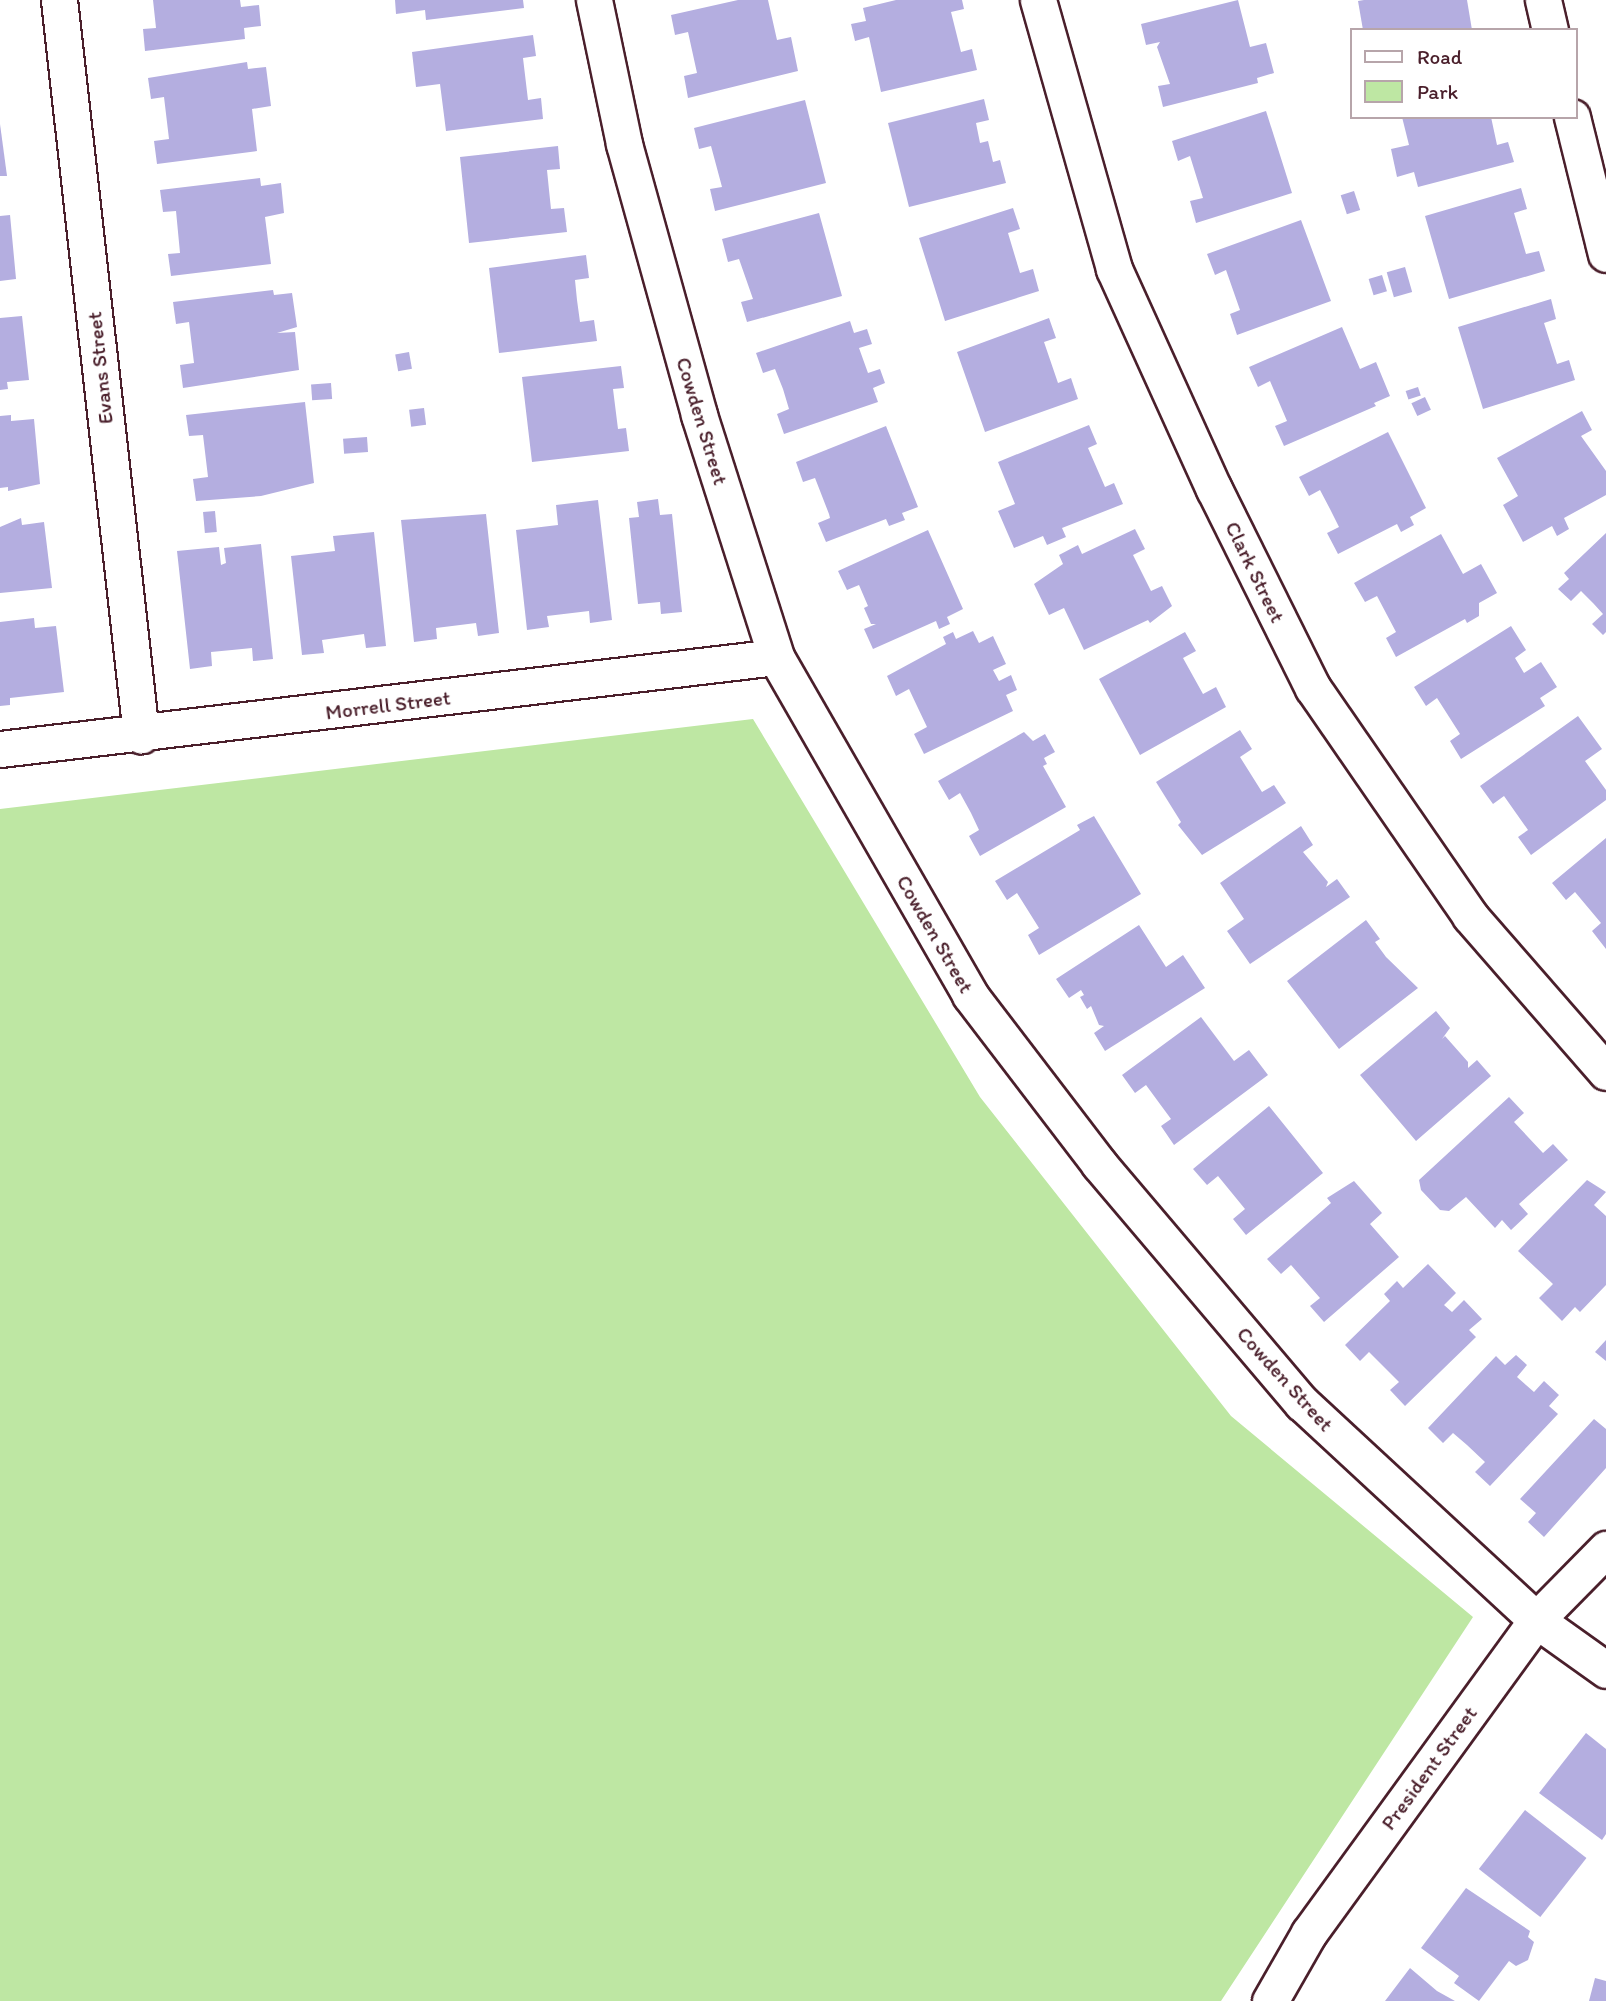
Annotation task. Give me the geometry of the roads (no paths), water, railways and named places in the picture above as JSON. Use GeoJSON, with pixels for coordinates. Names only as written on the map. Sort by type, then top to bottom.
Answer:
{"type":"FeatureCollection","features":[{"type":"Feature","properties":{"kind":"street","name":"Evans Street"},"geometry":{"type":"LineString","coordinates":[[60,0],[141,735]]}},
{"type":"Feature","properties":{"kind":"street","name":"Cowden Street"},"geometry":{"type":"LineString","coordinates":[[594,0],[624,144],[699,415],[776,657],[970,995],[1099,1164],[1302,1404],[1536,1620],[1606,1670]]}},
{"type":"Feature","properties":{"kind":"street","name":"Clark Street"},"geometry":{"type":"LineString","coordinates":[[1038,0],[1115,269],[1213,489],[1313,688],[1470,916],[1606,1072]]}},
{"type":"Feature","properties":{"kind":"street"},"geometry":{"type":"LineString","coordinates":[[1543,0],[1550,28]]}},
{"type":"Feature","properties":{"kind":"street"},"geometry":{"type":"LineString","coordinates":[[1572,119],[1606,254]]}},
{"type":"Feature","properties":{"kind":"street","name":"Morrell Street"},"geometry":{"type":"LineString","coordinates":[[0,749],[141,735],[776,657]]}},
{"type":"Feature","properties":{"kind":"street","name":"President Street"},"geometry":{"type":"LineString","coordinates":[[1270,2001],[1310,1933],[1536,1620],[1606,1549]]}}]}
